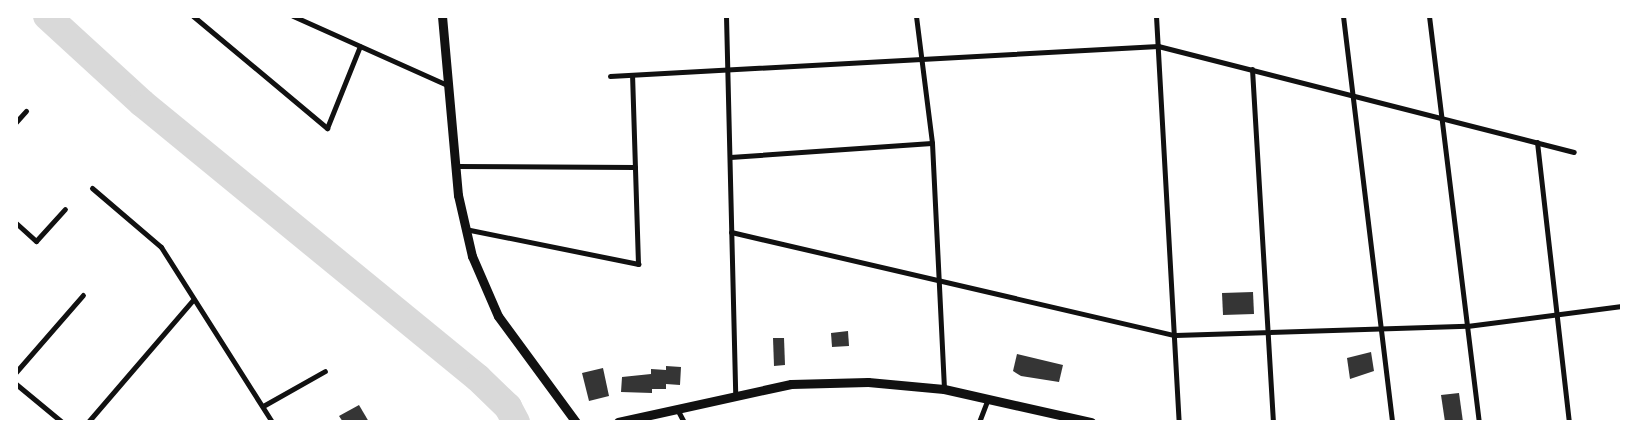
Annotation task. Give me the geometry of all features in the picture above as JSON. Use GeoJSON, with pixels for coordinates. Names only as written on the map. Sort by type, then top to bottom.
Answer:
{"type":"FeatureCollection","features":[{"type":"Feature","properties":{"kind":"street"},"geometry":{"type":"LineString","coordinates":[[193,16],[327,128],[360,46]]}},
{"type":"Feature","properties":{"kind":"street"},"geometry":{"type":"LineString","coordinates":[[293,16],[445,84]]}},
{"type":"Feature","properties":{"kind":"street"},"geometry":{"type":"LineString","coordinates":[[442,16],[445,84],[464,229],[498,316],[576,422]]}},
{"type":"Feature","properties":{"kind":"street"},"geometry":{"type":"LineString","coordinates":[[726,16],[735,393]]}},
{"type":"Feature","properties":{"kind":"street"},"geometry":{"type":"LineString","coordinates":[[916,16],[918,59],[932,143],[944,389]]}},
{"type":"Feature","properties":{"kind":"street"},"geometry":{"type":"LineString","coordinates":[[1156,16],[1179,422]]}},
{"type":"Feature","properties":{"kind":"street"},"geometry":{"type":"LineString","coordinates":[[1343,16],[1379,331],[1392,422]]}},
{"type":"Feature","properties":{"kind":"street"},"geometry":{"type":"LineString","coordinates":[[1429,16],[1479,422]]}},
{"type":"Feature","properties":{"kind":"street"},"geometry":{"type":"LineString","coordinates":[[610,76],[1158,46],[1353,93],[1574,152]]}},
{"type":"Feature","properties":{"kind":"street"},"geometry":{"type":"LineString","coordinates":[[1252,69],[1273,422]]}},
{"type":"Feature","properties":{"kind":"street"},"geometry":{"type":"LineString","coordinates":[[464,229],[638,264],[632,75]]}},
{"type":"Feature","properties":{"kind":"street"},"geometry":{"type":"LineString","coordinates":[[16,122],[26,112]]}},
{"type":"Feature","properties":{"kind":"street"},"geometry":{"type":"LineString","coordinates":[[1537,142],[1569,422]]}},
{"type":"Feature","properties":{"kind":"street"},"geometry":{"type":"LineString","coordinates":[[730,157],[932,143]]}},
{"type":"Feature","properties":{"kind":"street"},"geometry":{"type":"LineString","coordinates":[[456,166],[635,167]]}},
{"type":"Feature","properties":{"kind":"street"},"geometry":{"type":"LineString","coordinates":[[92,188],[161,247],[192,301],[272,422]]}},
{"type":"Feature","properties":{"kind":"street"},"geometry":{"type":"LineString","coordinates":[[16,224],[36,241],[65,209]]}},
{"type":"Feature","properties":{"kind":"street"},"geometry":{"type":"LineString","coordinates":[[731,232],[939,284],[1175,335],[1268,330],[1379,331],[1466,326],[1622,306]]}},
{"type":"Feature","properties":{"kind":"street"},"geometry":{"type":"LineString","coordinates":[[16,372],[83,295]]}},
{"type":"Feature","properties":{"kind":"street"},"geometry":{"type":"LineString","coordinates":[[88,422],[192,301]]}},
{"type":"Feature","properties":{"kind":"street"},"geometry":{"type":"LineString","coordinates":[[263,406],[325,370]]}},
{"type":"Feature","properties":{"kind":"street"},"geometry":{"type":"LineString","coordinates":[[618,422],[735,393],[832,382],[944,389],[1091,422]]}},
{"type":"Feature","properties":{"kind":"street"},"geometry":{"type":"LineString","coordinates":[[16,384],[62,422]]}},
{"type":"Feature","properties":{"kind":"street"},"geometry":{"type":"LineString","coordinates":[[979,422],[988,398]]}},
{"type":"Feature","properties":{"kind":"street"},"geometry":{"type":"LineString","coordinates":[[676,407],[684,422]]}},
{"type":"Feature","properties":{"kind":"building"},"geometry":{"type":"Polygon","coordinates":[[[1253,292],[1254,314],[1223,315],[1222,293],[1253,292]]]}},
{"type":"Feature","properties":{"kind":"building"},"geometry":{"type":"Polygon","coordinates":[[[848,331],[849,346],[832,347],[831,333],[848,331]]]}},
{"type":"Feature","properties":{"kind":"building"},"geometry":{"type":"Polygon","coordinates":[[[773,338],[784,338],[785,365],[774,366],[773,338]]]}},
{"type":"Feature","properties":{"kind":"building"},"geometry":{"type":"Polygon","coordinates":[[[1371,352],[1374,371],[1350,379],[1347,358],[1371,352]]]}},
{"type":"Feature","properties":{"kind":"building"},"geometry":{"type":"Polygon","coordinates":[[[1017,354],[1063,365],[1059,382],[1021,376],[1013,371],[1017,354]]]}},
{"type":"Feature","properties":{"kind":"building"},"geometry":{"type":"Polygon","coordinates":[[[666,366],[681,367],[680,385],[666,384],[666,389],[652,389],[652,393],[621,392],[622,377],[651,374],[651,369],[666,370],[666,366]]]}},
{"type":"Feature","properties":{"kind":"building"},"geometry":{"type":"Polygon","coordinates":[[[603,368],[609,396],[589,401],[582,373],[603,368]]]}},
{"type":"Feature","properties":{"kind":"building"},"geometry":{"type":"Polygon","coordinates":[[[1459,393],[1463,422],[1445,422],[1441,395],[1459,393]]]}},
{"type":"Feature","properties":{"kind":"building"},"geometry":{"type":"Polygon","coordinates":[[[359,405],[369,422],[343,422],[339,416],[359,405]]]}},
{"type":"Feature","properties":{"kind":"waterway"},"geometry":{"type":"LineString","coordinates":[[47,16],[142,103],[478,378],[508,407],[516,422]]}}]}
